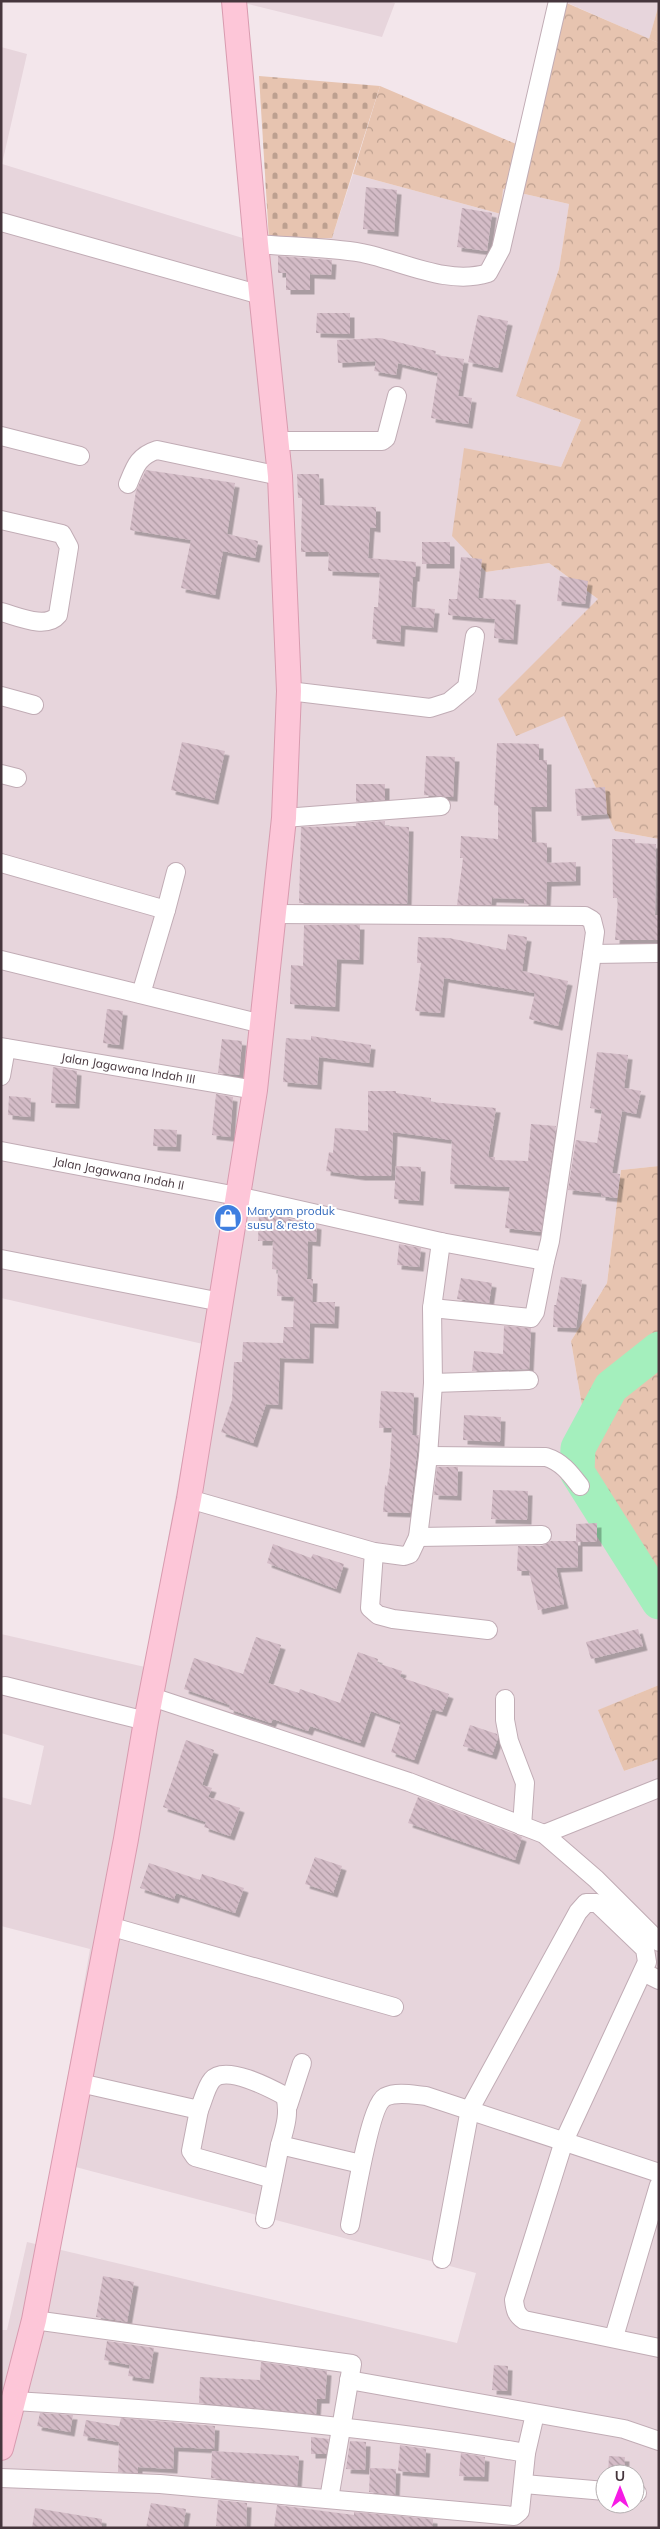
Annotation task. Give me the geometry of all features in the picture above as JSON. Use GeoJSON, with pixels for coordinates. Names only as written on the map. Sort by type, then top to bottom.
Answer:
{"type":"FeatureCollection","features":[{"type":"Feature","properties":{"kind":"street"},"geometry":{"type":"LineString","coordinates":[[1,2448],[34,2320],[189,1499],[254,1090],[275,914],[284,818],[289,691],[280,476],[256,244],[234,1]]}},
{"type":"Feature","properties":{"kind":"street"},"geometry":{"type":"LineString","coordinates":[[256,244],[361,253],[451,275],[472,278],[488,272],[500,249],[558,1]]}},
{"type":"Feature","properties":{"kind":"street"},"geometry":{"type":"LineString","coordinates":[[1,222],[261,295]]}},
{"type":"Feature","properties":{"kind":"street"},"geometry":{"type":"LineString","coordinates":[[276,441],[382,442],[386,438],[397,396]]}},
{"type":"Feature","properties":{"kind":"street"},"geometry":{"type":"LineString","coordinates":[[1,436],[80,456]]}},
{"type":"Feature","properties":{"kind":"street"},"geometry":{"type":"LineString","coordinates":[[128,484],[136,466],[145,454],[157,450],[280,476]]}},
{"type":"Feature","properties":{"kind":"street"},"geometry":{"type":"LineString","coordinates":[[1,520],[62,534],[69,547],[58,615],[55,618],[42,622],[1,612]]}},
{"type":"Feature","properties":{"kind":"street"},"geometry":{"type":"LineString","coordinates":[[289,691],[430,708],[449,702],[466,687],[475,636]]}},
{"type":"Feature","properties":{"kind":"street"},"geometry":{"type":"LineString","coordinates":[[1,696],[34,705]]}},
{"type":"Feature","properties":{"kind":"street"},"geometry":{"type":"LineString","coordinates":[[284,818],[441,806]]}},
{"type":"Feature","properties":{"kind":"street"},"geometry":{"type":"LineString","coordinates":[[1,863],[166,910]]}},
{"type":"Feature","properties":{"kind":"street"},"geometry":{"type":"LineString","coordinates":[[141,994],[176,872]]}},
{"type":"Feature","properties":{"kind":"street"},"geometry":{"type":"LineString","coordinates":[[275,914],[585,916],[592,920],[595,925],[554,1213],[535,1312],[531,1318],[432,1308]]}},
{"type":"Feature","properties":{"kind":"street"},"geometry":{"type":"LineString","coordinates":[[592,954],[659,954]]}},
{"type":"Feature","properties":{"kind":"street"},"geometry":{"type":"LineString","coordinates":[[1,960],[262,1024]]}},
{"type":"Feature","properties":{"kind":"street"},"geometry":{"type":"LineString","coordinates":[[1,1076],[4,1047]]}},
{"type":"Feature","properties":{"kind":"street","name":"Jalan Jagawana Indah III"},"geometry":{"type":"LineString","coordinates":[[4,1047],[254,1090]]}},
{"type":"Feature","properties":{"kind":"street","name":"Jalan Jagawana Indah II"},"geometry":{"type":"LineString","coordinates":[[1,1151],[237,1196],[441,1242],[545,1261]]}},
{"type":"Feature","properties":{"kind":"street"},"geometry":{"type":"LineString","coordinates":[[189,1499],[374,1552],[404,1556],[414,1549],[418,1538],[428,1456],[433,1383],[432,1308],[441,1242]]}},
{"type":"Feature","properties":{"kind":"street"},"geometry":{"type":"LineString","coordinates":[[1,1259],[221,1302]]}},
{"type":"Feature","properties":{"kind":"street"},"geometry":{"type":"LineString","coordinates":[[433,1383],[530,1380]]}},
{"type":"Feature","properties":{"kind":"street"},"geometry":{"type":"LineString","coordinates":[[428,1456],[546,1457],[556,1460],[580,1486]]}},
{"type":"Feature","properties":{"kind":"street"},"geometry":{"type":"LineString","coordinates":[[418,1538],[542,1535]]}},
{"type":"Feature","properties":{"kind":"street"},"geometry":{"type":"LineString","coordinates":[[374,1552],[370,1608],[378,1615],[393,1619],[488,1630]]}},
{"type":"Feature","properties":{"kind":"street"},"geometry":{"type":"LineString","coordinates":[[5,1686],[146,1721]]}},
{"type":"Feature","properties":{"kind":"street"},"geometry":{"type":"LineString","coordinates":[[152,1697],[409,1782],[544,1834],[596,1879],[659,1942]]}},
{"type":"Feature","properties":{"kind":"street"},"geometry":{"type":"LineString","coordinates":[[505,1699],[505,1720],[509,1741],[525,1783],[522,1826]]}},
{"type":"Feature","properties":{"kind":"street"},"geometry":{"type":"LineString","coordinates":[[544,1834],[659,1788]]}},
{"type":"Feature","properties":{"kind":"street"},"geometry":{"type":"LineString","coordinates":[[442,2259],[470,2109],[578,1912],[586,1903],[597,1903],[646,1949],[647,1962],[564,2141],[514,2300],[516,2312],[524,2320],[659,2348]]}},
{"type":"Feature","properties":{"kind":"street"},"geometry":{"type":"LineString","coordinates":[[109,1926],[394,2007]]}},
{"type":"Feature","properties":{"kind":"street"},"geometry":{"type":"LineString","coordinates":[[643,1972],[659,1980]]}},
{"type":"Feature","properties":{"kind":"street"},"geometry":{"type":"LineString","coordinates":[[265,2219],[288,2106],[302,2063]]}},
{"type":"Feature","properties":{"kind":"street"},"geometry":{"type":"LineString","coordinates":[[273,2179],[195,2157],[191,2151],[199,2110],[211,2080],[229,2074],[273,2089],[285,2096],[288,2106]]}},
{"type":"Feature","properties":{"kind":"street"},"geometry":{"type":"LineString","coordinates":[[80,2083],[199,2110]]}},
{"type":"Feature","properties":{"kind":"street"},"geometry":{"type":"LineString","coordinates":[[350,2225],[361,2164],[377,2108],[383,2098],[398,2094],[426,2096],[470,2109],[659,2173]]}},
{"type":"Feature","properties":{"kind":"street"},"geometry":{"type":"LineString","coordinates":[[280,2145],[361,2164]]}},
{"type":"Feature","properties":{"kind":"street"},"geometry":{"type":"LineString","coordinates":[[614,2338],[659,2185]]}},
{"type":"Feature","properties":{"kind":"street"},"geometry":{"type":"LineString","coordinates":[[34,2320],[352,2364],[329,2499]]}},
{"type":"Feature","properties":{"kind":"street"},"geometry":{"type":"LineString","coordinates":[[349,2380],[395,2390],[457,2398],[624,2429],[659,2441]]}},
{"type":"Feature","properties":{"kind":"street"},"geometry":{"type":"LineString","coordinates":[[14,2401],[152,2409],[341,2427],[434,2437],[526,2453]]}},
{"type":"Feature","properties":{"kind":"street"},"geometry":{"type":"LineString","coordinates":[[1,2478],[160,2484],[514,2516],[520,2511],[526,2453],[535,2414]]}},
{"type":"Feature","properties":{"kind":"street"},"geometry":{"type":"LineString","coordinates":[[524,2484],[595,2490]]}},
{"type":"Feature","properties":{"kind":"shaded area"},"geometry":{"type":"Polygon","coordinates":[[[236,1],[386,1],[395,3],[382,37],[236,1]]]}},
{"type":"Feature","properties":{"kind":"shaded area"},"geometry":{"type":"Polygon","coordinates":[[[563,1],[659,1],[659,4],[649,39],[563,1]]]}},
{"type":"Feature","properties":{"kind":"shaded area"},"geometry":{"type":"Polygon","coordinates":[[[1,47],[27,54],[2,164],[249,240],[332,238],[353,174],[501,214],[503,189],[569,204],[559,269],[517,396],[581,420],[561,467],[486,572],[549,563],[598,599],[564,716],[615,831],[659,839],[659,1166],[621,1170],[607,1283],[571,1341],[602,1524],[659,1593],[659,1685],[599,1710],[624,1771],[659,1759],[659,2528],[1,2528],[1,2330],[7,2330],[27,2242],[457,2343],[476,2273],[53,2161],[90,1949],[1,1926],[1,1797],[31,1805],[44,1746],[1,1733],[1,1634],[145,1667],[203,1344],[1,1298],[1,47]]]}},
{"type":"Feature","properties":{"kind":"green space"},"geometry":{"type":"Polygon","coordinates":[[[562,1],[659,43],[659,839],[615,831],[564,716],[516,736],[498,699],[598,599],[549,563],[486,572],[452,536],[464,448],[561,467],[581,420],[516,396],[559,269],[569,204],[503,189],[501,214],[353,174],[380,86],[523,147],[562,1]]]}},
{"type":"Feature","properties":{"kind":"green space"},"geometry":{"type":"Polygon","coordinates":[[[659,4],[659,43],[649,39],[659,4]]]}},
{"type":"Feature","properties":{"kind":"green space"},"geometry":{"type":"Polygon","coordinates":[[[259,76],[380,86],[332,238],[269,240],[259,76]]]}},
{"type":"Feature","properties":{"kind":"green space"},"geometry":{"type":"Polygon","coordinates":[[[659,1166],[659,1593],[602,1524],[571,1341],[607,1283],[621,1170],[659,1166]]]}},
{"type":"Feature","properties":{"kind":"green space"},"geometry":{"type":"Polygon","coordinates":[[[659,1685],[659,1759],[624,1771],[598,1710],[659,1685]]]}},
{"type":"Feature","properties":{"kind":"building"},"geometry":{"type":"Polygon","coordinates":[[[366,187],[397,190],[394,232],[363,229],[366,187]]]}},
{"type":"Feature","properties":{"kind":"building"},"geometry":{"type":"Polygon","coordinates":[[[462,208],[492,213],[487,251],[457,247],[462,208]]]}},
{"type":"Feature","properties":{"kind":"building"},"geometry":{"type":"Polygon","coordinates":[[[278,256],[332,260],[331,275],[310,274],[310,290],[286,290],[286,273],[278,273],[278,256]]]}},
{"type":"Feature","properties":{"kind":"building"},"geometry":{"type":"Polygon","coordinates":[[[317,313],[350,313],[350,334],[316,333],[317,313]]]}},
{"type":"Feature","properties":{"kind":"building"},"geometry":{"type":"Polygon","coordinates":[[[478,315],[508,321],[498,368],[468,362],[478,315]]]}},
{"type":"Feature","properties":{"kind":"building"},"geometry":{"type":"Polygon","coordinates":[[[380,338],[436,351],[435,355],[464,359],[458,396],[472,398],[468,424],[431,418],[438,373],[398,363],[396,375],[374,371],[376,361],[338,363],[337,340],[380,338]]]}},
{"type":"Feature","properties":{"kind":"building"},"geometry":{"type":"Polygon","coordinates":[[[146,470],[235,483],[227,534],[258,541],[255,558],[223,551],[215,595],[181,588],[191,540],[130,530],[136,491],[146,470]]]}},
{"type":"Feature","properties":{"kind":"building"},"geometry":{"type":"Polygon","coordinates":[[[297,474],[319,474],[320,505],[376,507],[376,528],[370,527],[368,558],[416,562],[411,607],[435,609],[433,628],[401,625],[400,642],[372,639],[374,607],[378,607],[380,573],[328,571],[329,552],[301,552],[302,498],[298,498],[297,474]]]}},
{"type":"Feature","properties":{"kind":"building"},"geometry":{"type":"Polygon","coordinates":[[[422,542],[450,542],[450,564],[422,564],[422,542]]]}},
{"type":"Feature","properties":{"kind":"building"},"geometry":{"type":"Polygon","coordinates":[[[461,557],[482,559],[478,598],[516,600],[513,640],[494,638],[495,619],[448,615],[449,599],[457,599],[461,557]]]}},
{"type":"Feature","properties":{"kind":"building"},"geometry":{"type":"Polygon","coordinates":[[[560,576],[588,581],[585,604],[557,601],[560,576]]]}},
{"type":"Feature","properties":{"kind":"building"},"geometry":{"type":"Polygon","coordinates":[[[182,742],[225,751],[214,800],[171,790],[182,742]]]}},
{"type":"Feature","properties":{"kind":"building"},"geometry":{"type":"Polygon","coordinates":[[[497,743],[539,744],[539,760],[547,760],[547,807],[531,807],[532,842],[547,843],[547,863],[576,862],[576,881],[547,882],[546,905],[524,904],[524,899],[492,898],[491,905],[457,905],[463,858],[460,858],[461,836],[498,839],[498,806],[494,805],[497,743]]]}},
{"type":"Feature","properties":{"kind":"building"},"geometry":{"type":"Polygon","coordinates":[[[426,756],[455,757],[453,797],[424,795],[426,756]]]}},
{"type":"Feature","properties":{"kind":"building"},"geometry":{"type":"Polygon","coordinates":[[[356,784],[385,784],[385,800],[356,802],[356,784]]]}},
{"type":"Feature","properties":{"kind":"building"},"geometry":{"type":"Polygon","coordinates":[[[605,787],[607,814],[577,816],[575,789],[605,787]]]}},
{"type":"Feature","properties":{"kind":"building"},"geometry":{"type":"Polygon","coordinates":[[[385,821],[385,826],[409,827],[407,904],[299,903],[301,827],[356,826],[356,823],[385,821]]]}},
{"type":"Feature","properties":{"kind":"building"},"geometry":{"type":"Polygon","coordinates":[[[612,839],[635,839],[635,843],[656,844],[655,915],[658,915],[658,940],[615,940],[618,898],[613,898],[612,839]]]}},
{"type":"Feature","properties":{"kind":"building"},"geometry":{"type":"Polygon","coordinates":[[[304,925],[360,925],[359,960],[337,959],[335,1007],[290,1004],[291,965],[303,966],[304,925]]]}},
{"type":"Feature","properties":{"kind":"building"},"geometry":{"type":"Polygon","coordinates":[[[508,934],[527,937],[522,971],[568,981],[558,1026],[529,1019],[535,993],[444,978],[440,1013],[415,1011],[421,963],[417,963],[418,937],[449,938],[506,950],[508,934]]]}},
{"type":"Feature","properties":{"kind":"building"},"geometry":{"type":"Polygon","coordinates":[[[107,1009],[123,1011],[119,1045],[103,1043],[107,1009]]]}},
{"type":"Feature","properties":{"kind":"building"},"geometry":{"type":"Polygon","coordinates":[[[311,1036],[371,1045],[369,1063],[319,1057],[317,1085],[283,1082],[286,1038],[311,1040],[311,1036]]]}},
{"type":"Feature","properties":{"kind":"building"},"geometry":{"type":"Polygon","coordinates":[[[222,1039],[242,1041],[239,1075],[218,1073],[222,1039]]]}},
{"type":"Feature","properties":{"kind":"building"},"geometry":{"type":"Polygon","coordinates":[[[597,1052],[628,1055],[624,1088],[641,1091],[636,1114],[622,1111],[612,1173],[620,1174],[617,1198],[601,1196],[601,1193],[568,1190],[576,1140],[597,1143],[602,1110],[590,1108],[597,1052]]]}},
{"type":"Feature","properties":{"kind":"building"},"geometry":{"type":"Polygon","coordinates":[[[53,1067],[77,1071],[75,1104],[51,1103],[53,1067]]]}},
{"type":"Feature","properties":{"kind":"building"},"geometry":{"type":"Polygon","coordinates":[[[368,1091],[396,1091],[396,1093],[431,1098],[431,1102],[496,1108],[488,1157],[495,1157],[495,1160],[528,1161],[531,1124],[556,1126],[541,1232],[505,1228],[510,1187],[450,1184],[452,1140],[393,1132],[391,1176],[361,1176],[326,1171],[329,1152],[333,1153],[335,1128],[368,1131],[368,1091]]]}},
{"type":"Feature","properties":{"kind":"building"},"geometry":{"type":"Polygon","coordinates":[[[216,1094],[233,1097],[230,1137],[212,1135],[216,1094]]]}},
{"type":"Feature","properties":{"kind":"building"},"geometry":{"type":"Polygon","coordinates":[[[9,1096],[31,1098],[30,1117],[8,1115],[9,1096]]]}},
{"type":"Feature","properties":{"kind":"building"},"geometry":{"type":"Polygon","coordinates":[[[154,1129],[177,1130],[176,1147],[153,1146],[154,1129]]]}},
{"type":"Feature","properties":{"kind":"building"},"geometry":{"type":"Polygon","coordinates":[[[396,1166],[421,1167],[419,1201],[394,1199],[396,1166]]]}},
{"type":"Feature","properties":{"kind":"building"},"geometry":{"type":"Polygon","coordinates":[[[259,1212],[317,1225],[316,1242],[308,1241],[307,1279],[313,1279],[312,1302],[335,1302],[334,1324],[310,1323],[309,1359],[280,1358],[278,1405],[266,1404],[253,1443],[221,1432],[232,1400],[234,1362],[242,1362],[243,1342],[283,1343],[284,1327],[293,1327],[294,1297],[277,1296],[278,1270],[272,1269],[273,1241],[258,1241],[259,1212]]]}},
{"type":"Feature","properties":{"kind":"building"},"geometry":{"type":"Polygon","coordinates":[[[399,1244],[421,1248],[419,1267],[397,1265],[399,1244]]]}},
{"type":"Feature","properties":{"kind":"building"},"geometry":{"type":"Polygon","coordinates":[[[561,1277],[582,1280],[576,1328],[553,1327],[554,1305],[556,1305],[561,1277]]]}},
{"type":"Feature","properties":{"kind":"building"},"geometry":{"type":"Polygon","coordinates":[[[461,1278],[492,1283],[489,1303],[457,1299],[461,1278]]]}},
{"type":"Feature","properties":{"kind":"building"},"geometry":{"type":"Polygon","coordinates":[[[504,1326],[531,1328],[529,1369],[472,1371],[474,1351],[503,1354],[504,1326]]]}},
{"type":"Feature","properties":{"kind":"building"},"geometry":{"type":"Polygon","coordinates":[[[381,1391],[414,1393],[412,1435],[419,1435],[410,1513],[383,1512],[385,1485],[387,1486],[390,1466],[392,1428],[379,1428],[381,1391]]]}},
{"type":"Feature","properties":{"kind":"building"},"geometry":{"type":"Polygon","coordinates":[[[464,1415],[501,1417],[500,1442],[463,1440],[464,1415]]]}},
{"type":"Feature","properties":{"kind":"building"},"geometry":{"type":"Polygon","coordinates":[[[437,1467],[458,1467],[457,1496],[434,1495],[437,1467]]]}},
{"type":"Feature","properties":{"kind":"building"},"geometry":{"type":"Polygon","coordinates":[[[493,1490],[528,1491],[527,1520],[491,1519],[493,1490]]]}},
{"type":"Feature","properties":{"kind":"building"},"geometry":{"type":"Polygon","coordinates":[[[597,1523],[597,1542],[578,1542],[578,1567],[556,1568],[564,1604],[538,1610],[529,1571],[517,1571],[518,1546],[542,1546],[551,1541],[576,1541],[576,1524],[597,1523]]]}},
{"type":"Feature","properties":{"kind":"building"},"geometry":{"type":"Polygon","coordinates":[[[273,1544],[311,1558],[313,1554],[344,1564],[336,1589],[267,1563],[273,1544]]]}},
{"type":"Feature","properties":{"kind":"building"},"geometry":{"type":"Polygon","coordinates":[[[638,1629],[643,1646],[591,1659],[586,1642],[638,1629]]]}},
{"type":"Feature","properties":{"kind":"building"},"geometry":{"type":"Polygon","coordinates":[[[256,1637],[281,1645],[268,1683],[299,1693],[300,1689],[340,1703],[358,1652],[378,1659],[377,1663],[402,1671],[400,1677],[449,1694],[442,1712],[432,1709],[414,1760],[391,1752],[401,1722],[371,1711],[360,1743],[310,1726],[308,1731],[273,1719],[271,1723],[229,1709],[230,1705],[184,1689],[194,1658],[243,1674],[256,1637]]]}},
{"type":"Feature","properties":{"kind":"building"},"geometry":{"type":"Polygon","coordinates":[[[470,1725],[497,1734],[498,1738],[492,1755],[463,1746],[470,1725]]]}},
{"type":"Feature","properties":{"kind":"building"},"geometry":{"type":"Polygon","coordinates":[[[186,1740],[214,1750],[202,1785],[212,1788],[208,1797],[240,1808],[230,1836],[204,1827],[206,1822],[163,1807],[186,1740]]]}},
{"type":"Feature","properties":{"kind":"building"},"geometry":{"type":"Polygon","coordinates":[[[418,1797],[522,1837],[515,1860],[408,1823],[418,1797]]]}},
{"type":"Feature","properties":{"kind":"building"},"geometry":{"type":"Polygon","coordinates":[[[315,1857],[342,1866],[333,1893],[305,1884],[315,1857]]]}},
{"type":"Feature","properties":{"kind":"building"},"geometry":{"type":"Polygon","coordinates":[[[149,1863],[200,1880],[202,1874],[244,1888],[235,1913],[176,1893],[174,1899],[140,1888],[149,1863]]]}},
{"type":"Feature","properties":{"kind":"building"},"geometry":{"type":"Polygon","coordinates":[[[103,2276],[134,2282],[127,2322],[96,2317],[103,2276]]]}},
{"type":"Feature","properties":{"kind":"building"},"geometry":{"type":"Polygon","coordinates":[[[107,2341],[154,2348],[149,2379],[128,2376],[130,2365],[104,2360],[107,2341]]]}},
{"type":"Feature","properties":{"kind":"building"},"geometry":{"type":"Polygon","coordinates":[[[261,2362],[327,2371],[325,2399],[317,2399],[316,2414],[199,2403],[200,2377],[260,2380],[261,2362]]]}},
{"type":"Feature","properties":{"kind":"building"},"geometry":{"type":"Polygon","coordinates":[[[494,2365],[508,2366],[507,2391],[492,2390],[494,2365]]]}},
{"type":"Feature","properties":{"kind":"building"},"geometry":{"type":"Polygon","coordinates":[[[40,2413],[73,2415],[70,2432],[37,2426],[40,2413]]]}},
{"type":"Feature","properties":{"kind":"building"},"geometry":{"type":"Polygon","coordinates":[[[121,2418],[215,2426],[214,2449],[174,2447],[173,2469],[138,2467],[138,2473],[118,2472],[119,2442],[83,2436],[86,2420],[119,2426],[121,2418]]]}},
{"type":"Feature","properties":{"kind":"building"},"geometry":{"type":"Polygon","coordinates":[[[311,2437],[329,2439],[326,2454],[311,2454],[311,2437]]]}},
{"type":"Feature","properties":{"kind":"building"},"geometry":{"type":"Polygon","coordinates":[[[350,2441],[366,2442],[365,2470],[346,2469],[350,2441]]]}},
{"type":"Feature","properties":{"kind":"building"},"geometry":{"type":"Polygon","coordinates":[[[400,2445],[426,2449],[425,2473],[398,2471],[400,2445]]]}},
{"type":"Feature","properties":{"kind":"building"},"geometry":{"type":"Polygon","coordinates":[[[212,2451],[299,2456],[297,2486],[211,2478],[212,2451]]]}},
{"type":"Feature","properties":{"kind":"building"},"geometry":{"type":"Polygon","coordinates":[[[461,2453],[485,2457],[484,2477],[459,2476],[461,2453]]]}},
{"type":"Feature","properties":{"kind":"building"},"geometry":{"type":"Polygon","coordinates":[[[609,2456],[625,2457],[625,2464],[609,2464],[609,2456]]]}},
{"type":"Feature","properties":{"kind":"building"},"geometry":{"type":"Polygon","coordinates":[[[370,2468],[396,2469],[395,2495],[369,2492],[370,2468]]]}},
{"type":"Feature","properties":{"kind":"building"},"geometry":{"type":"Polygon","coordinates":[[[218,2500],[247,2503],[246,2528],[216,2526],[218,2500]]]}},
{"type":"Feature","properties":{"kind":"building"},"geometry":{"type":"Polygon","coordinates":[[[151,2503],[186,2509],[183,2528],[146,2528],[151,2503]]]}},
{"type":"Feature","properties":{"kind":"building"},"geometry":{"type":"Polygon","coordinates":[[[277,2505],[354,2515],[354,2512],[433,2519],[433,2528],[274,2528],[277,2505]]]}},
{"type":"Feature","properties":{"kind":"building"},"geometry":{"type":"Polygon","coordinates":[[[35,2508],[102,2519],[102,2528],[32,2528],[35,2508]]]}},
{"type":"Feature","properties":{"kind":"waterway"},"geometry":{"type":"LineString","coordinates":[[659,1349],[611,1387],[578,1448],[577,1472],[659,1602]]}},
{"type":"Feature","properties":{"kind":"place","name":"Maryam produk susu & resto"},"geometry":{"type":"Point","coordinates":[228,1218]}}]}
